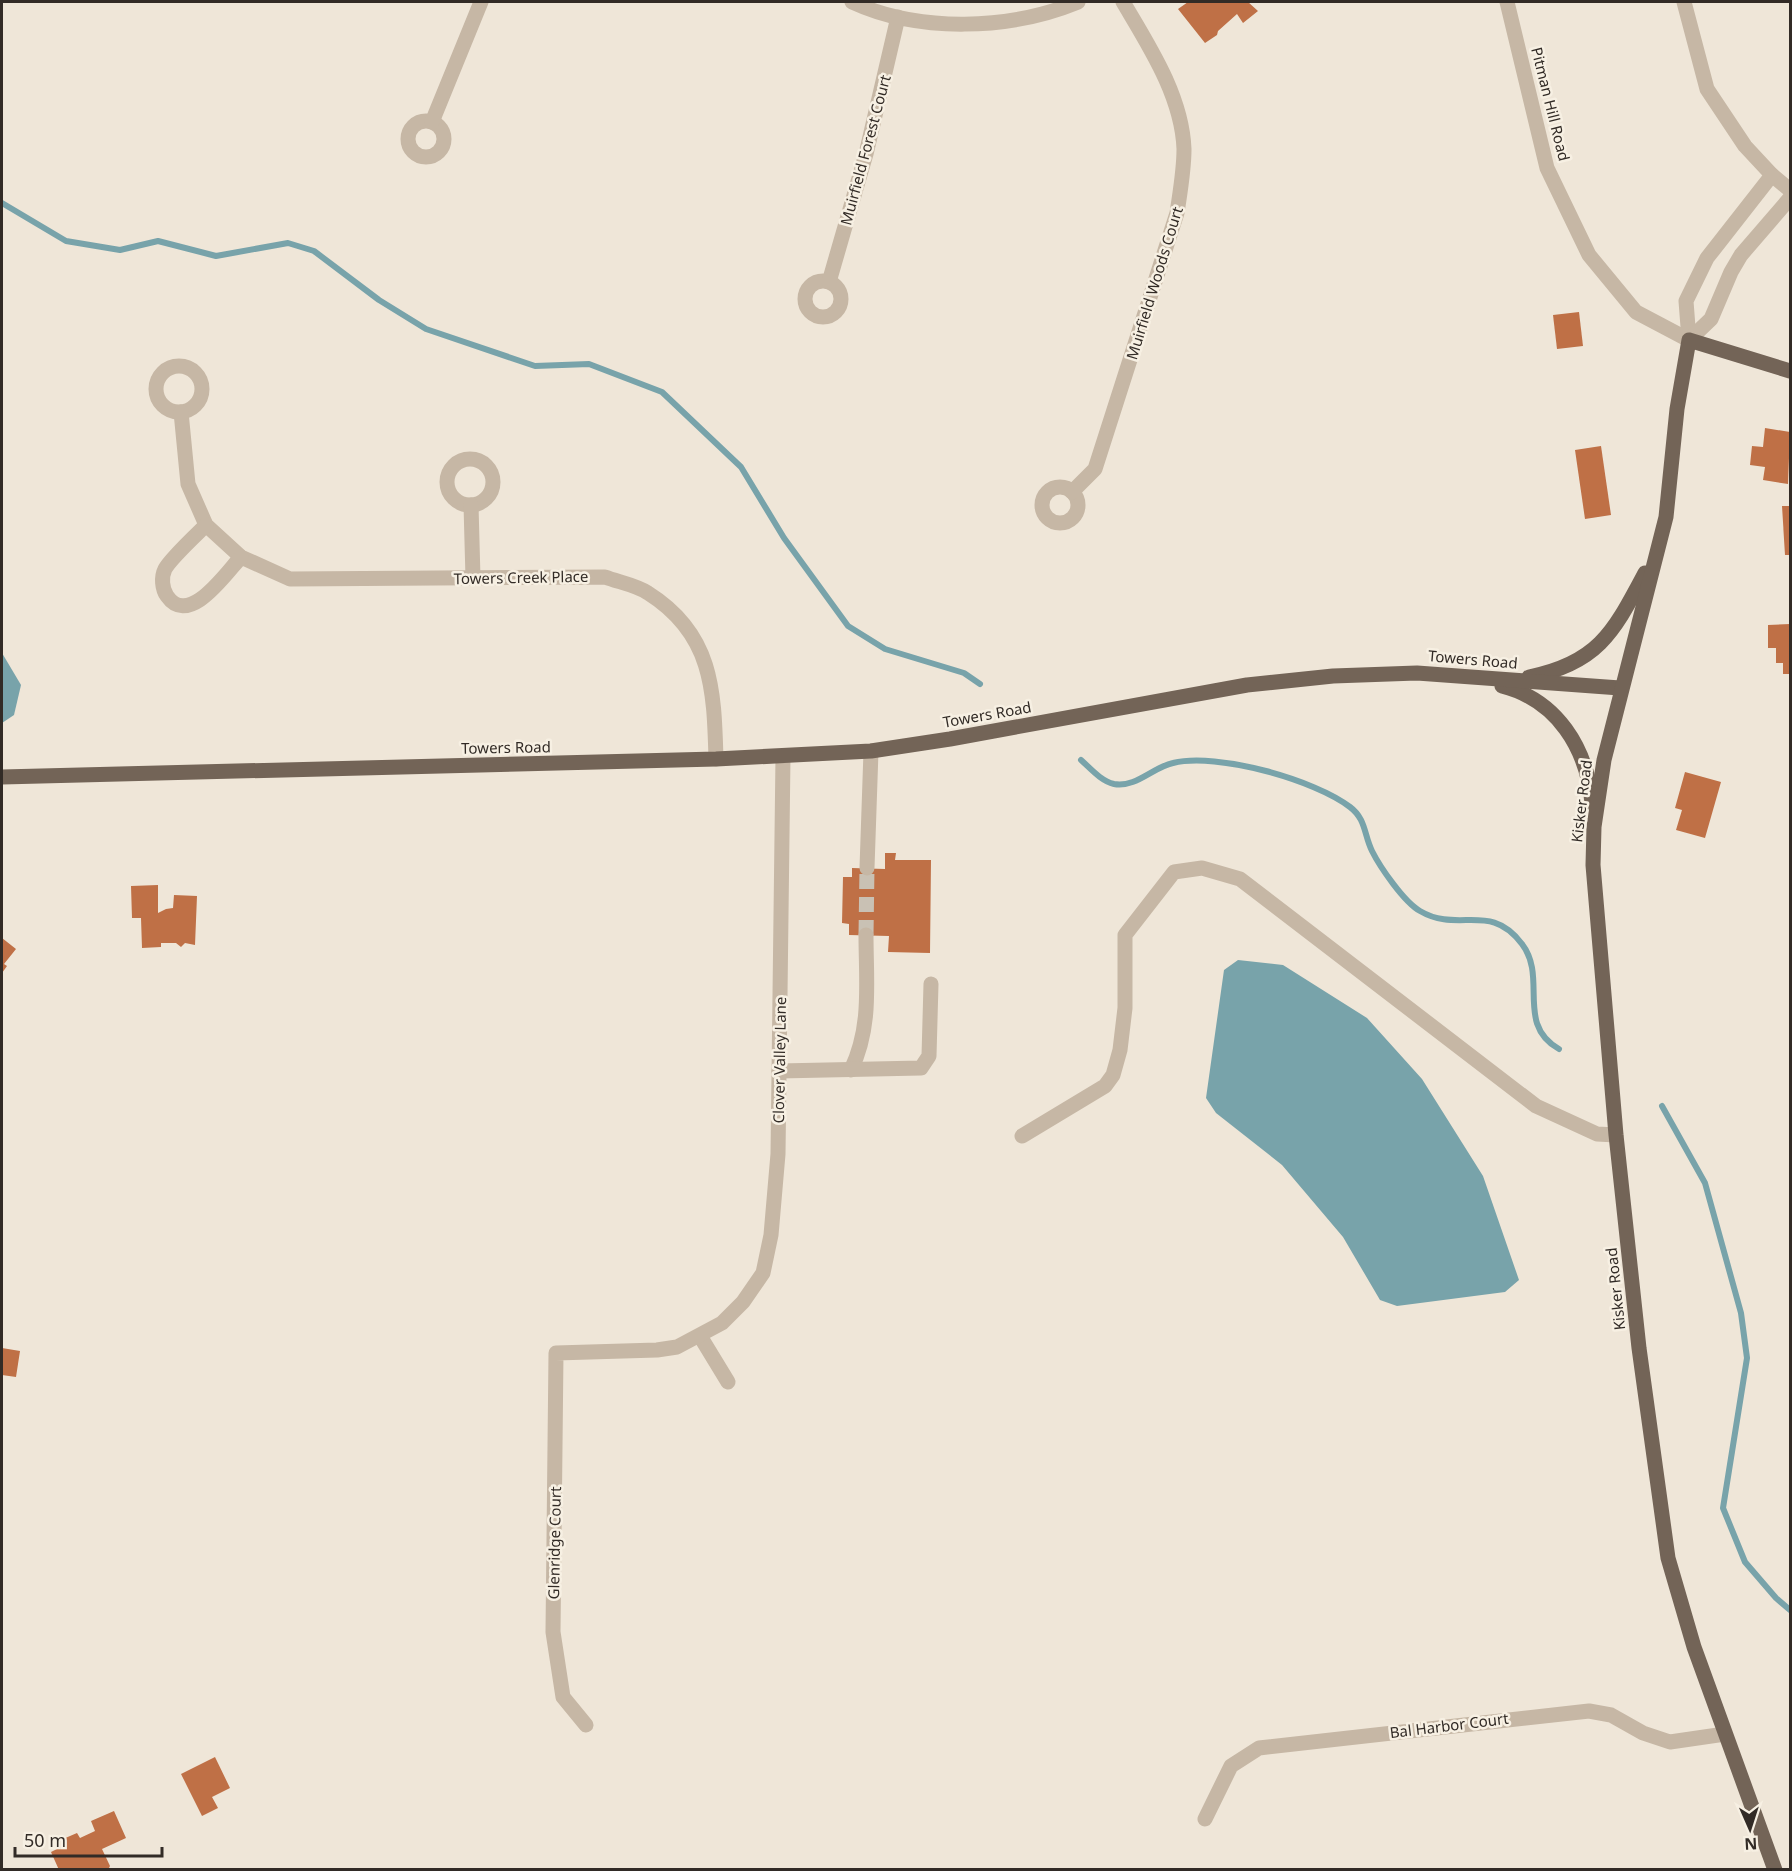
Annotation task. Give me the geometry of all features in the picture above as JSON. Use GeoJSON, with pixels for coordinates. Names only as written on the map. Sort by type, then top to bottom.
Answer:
{"type":"FeatureCollection","features":[{"type":"Feature","properties":{"kind":"main road","name":"Pitman Hill Road"},"geometry":{"type":"LineString","coordinates":[[1689,340],[1791,371]]}},
{"type":"Feature","properties":{"kind":"main road"},"geometry":{"type":"LineString","coordinates":[[1620,688],[1661,544],[1677,409],[1689,340]]}},
{"type":"Feature","properties":{"kind":"main road"},"geometry":{"type":"LineString","coordinates":[[1511,681],[1542,675],[1574,663],[1604,642],[1616,625],[1661,544]]}},
{"type":"Feature","properties":{"kind":"main road","name":"Towers Road"},"geometry":{"type":"LineString","coordinates":[[2,777],[716,759],[871,751],[950,739],[1247,685],[1333,676],[1417,673],[1620,688]]}},
{"type":"Feature","properties":{"kind":"main road"},"geometry":{"type":"LineString","coordinates":[[1467,677],[1529,695],[1553,712],[1571,736],[1586,770],[1591,789],[1594,828]]}},
{"type":"Feature","properties":{"kind":"main road","name":"Kisker Road"},"geometry":{"type":"LineString","coordinates":[[1620,688],[1604,760],[1594,828],[1593,865],[1616,1135],[1639,1347],[1668,1558],[1694,1647],[1775,1869]]}},
{"type":"Feature","properties":{"kind":"street"},"geometry":{"type":"LineString","coordinates":[[432,122],[481,2]]}},
{"type":"Feature","properties":{"kind":"street"},"geometry":{"type":"LineString","coordinates":[[852,2],[869,10],[927,23],[991,22],[1026,17],[1078,2]]}},
{"type":"Feature","properties":{"kind":"street","name":"Muirfield Woods Court"},"geometry":{"type":"LineString","coordinates":[[1072,492],[1095,469],[1177,213],[1182,181],[1184,148],[1173,96],[1123,2]]}},
{"type":"Feature","properties":{"kind":"street","name":"Pitman Hill Road"},"geometry":{"type":"LineString","coordinates":[[1507,2],[1547,168],[1589,255],[1636,312],[1689,340]]}},
{"type":"Feature","properties":{"kind":"street"},"geometry":{"type":"LineString","coordinates":[[1684,2],[1707,89],[1745,146],[1772,175],[1791,190]]}},
{"type":"Feature","properties":{"kind":"street","name":"Muirfield Forest Court"},"geometry":{"type":"LineString","coordinates":[[829,282],[866,154],[898,16]]}},
{"type":"Feature","properties":{"kind":"street"},"geometry":{"type":"LineString","coordinates":[[1689,340],[1686,301],[1707,258],[1772,175]]}},
{"type":"Feature","properties":{"kind":"street"},"geometry":{"type":"LineString","coordinates":[[1689,340],[1711,319],[1731,272],[1741,255],[1791,198]]}},
{"type":"Feature","properties":{"kind":"street"},"geometry":{"type":"LineString","coordinates":[[1707,258],[1731,272]]}},
{"type":"Feature","properties":{"kind":"street","name":"Towers Creek Place"},"geometry":{"type":"LineString","coordinates":[[181,412],[188,484],[206,525],[241,557],[290,579],[605,577],[647,592],[681,620],[704,656],[714,697],[716,759]]}},
{"type":"Feature","properties":{"kind":"street"},"geometry":{"type":"LineString","coordinates":[[471,505],[473,578]]}},
{"type":"Feature","properties":{"kind":"street"},"geometry":{"type":"LineString","coordinates":[[206,525],[165,568],[162,588],[168,598],[180,605],[194,604],[204,598],[241,557]]}},
{"type":"Feature","properties":{"kind":"street"},"geometry":{"type":"LineString","coordinates":[[867,868],[871,751]]}},
{"type":"Feature","properties":{"kind":"street","name":"Clover Valley Lane"},"geometry":{"type":"LineString","coordinates":[[556,1353],[657,1350],[676,1347],[722,1323],[743,1302],[763,1273],[771,1235],[778,1154],[783,756]]}},
{"type":"Feature","properties":{"kind":"street"},"geometry":{"type":"LineString","coordinates":[[1022,1136],[1105,1086],[1113,1075],[1120,1050],[1125,1008],[1125,935],[1174,872],[1202,868],[1240,879],[1536,1106],[1597,1134],[1616,1135]]}},
{"type":"Feature","properties":{"kind":"street"},"geometry":{"type":"LineString","coordinates":[[851,1070],[861,1049],[866,1030],[866,935]]}},
{"type":"Feature","properties":{"kind":"street"},"geometry":{"type":"LineString","coordinates":[[779,1071],[921,1068],[929,1056],[930,984]]}},
{"type":"Feature","properties":{"kind":"street"},"geometry":{"type":"LineString","coordinates":[[700,1336],[728,1382]]}},
{"type":"Feature","properties":{"kind":"street","name":"Glenridge Court"},"geometry":{"type":"LineString","coordinates":[[556,1353],[553,1632],[563,1697],[586,1725]]}},
{"type":"Feature","properties":{"kind":"street","name":"Bal Harbor Court"},"geometry":{"type":"LineString","coordinates":[[1204,1819],[1232,1766],[1259,1748],[1589,1711],[1611,1715],[1642,1733],[1670,1742],[1725,1734]]}},
{"type":"Feature","properties":{"kind":"water"},"geometry":{"type":"Polygon","coordinates":[[[2,653],[21,685],[14,715],[2,723],[2,653]]]}},
{"type":"Feature","properties":{"kind":"water"},"geometry":{"type":"Polygon","coordinates":[[[1238,960],[1283,965],[1367,1018],[1422,1079],[1483,1176],[1519,1280],[1505,1292],[1397,1306],[1380,1300],[1343,1237],[1282,1165],[1216,1113],[1206,1098],[1224,970],[1238,960]]]}},
{"type":"Feature","properties":{"kind":"building"},"geometry":{"type":"Polygon","coordinates":[[[1188,2],[1248,2],[1258,11],[1243,23],[1237,14],[1218,31],[1217,35],[1205,43],[1178,9],[1188,2]]]}},
{"type":"Feature","properties":{"kind":"building"},"geometry":{"type":"Polygon","coordinates":[[[1579,312],[1583,346],[1557,349],[1553,315],[1579,312]]]}},
{"type":"Feature","properties":{"kind":"building"},"geometry":{"type":"Polygon","coordinates":[[[1765,428],[1790,432],[1788,484],[1763,480],[1765,467],[1750,465],[1752,446],[1763,447],[1765,428]]]}},
{"type":"Feature","properties":{"kind":"building"},"geometry":{"type":"Polygon","coordinates":[[[1601,446],[1611,515],[1585,519],[1575,450],[1601,446]]]}},
{"type":"Feature","properties":{"kind":"building"},"geometry":{"type":"Polygon","coordinates":[[[1782,506],[1790,506],[1790,555],[1785,555],[1782,506]]]}},
{"type":"Feature","properties":{"kind":"building"},"geometry":{"type":"Polygon","coordinates":[[[1790,624],[1790,674],[1783,674],[1783,663],[1776,663],[1776,648],[1768,648],[1768,625],[1790,624]]]}},
{"type":"Feature","properties":{"kind":"building"},"geometry":{"type":"Polygon","coordinates":[[[1685,772],[1721,782],[1705,838],[1676,830],[1682,810],[1675,808],[1685,772]]]}},
{"type":"Feature","properties":{"kind":"building"},"geometry":{"type":"Polygon","coordinates":[[[885,853],[896,853],[895,860],[931,860],[930,953],[888,952],[889,936],[849,935],[849,924],[842,923],[843,877],[852,877],[852,868],[885,869],[885,853]]]}},
{"type":"Feature","properties":{"kind":"building"},"geometry":{"type":"Polygon","coordinates":[[[158,885],[158,913],[173,908],[174,895],[197,896],[195,945],[185,943],[181,947],[176,943],[161,943],[161,947],[142,948],[141,918],[132,918],[131,886],[158,885]]]}},
{"type":"Feature","properties":{"kind":"building"},"geometry":{"type":"Polygon","coordinates":[[[2,938],[16,949],[4,964],[7,966],[2,973],[2,938]]]}},
{"type":"Feature","properties":{"kind":"building"},"geometry":{"type":"Polygon","coordinates":[[[2,1348],[20,1351],[16,1377],[2,1375],[2,1348]]]}},
{"type":"Feature","properties":{"kind":"building"},"geometry":{"type":"Polygon","coordinates":[[[215,1757],[230,1788],[212,1797],[218,1808],[202,1816],[181,1774],[215,1757]]]}},
{"type":"Feature","properties":{"kind":"building"},"geometry":{"type":"Polygon","coordinates":[[[114,1811],[126,1838],[102,1849],[110,1866],[108,1870],[59,1870],[51,1852],[59,1848],[56,1842],[77,1833],[80,1838],[95,1831],[91,1821],[114,1811]]]}},
{"type":"Feature","properties":{"kind":"waterway"},"geometry":{"type":"LineString","coordinates":[[2,203],[66,241],[120,250],[158,241],[216,256],[288,243],[314,251],[379,300],[426,329],[535,366],[589,364],[662,392],[741,467],[784,538],[848,626],[885,649],[964,673],[980,684]]}},
{"type":"Feature","properties":{"kind":"waterway"},"geometry":{"type":"LineString","coordinates":[[1081,760],[1100,777],[1114,784],[1130,783],[1173,763],[1214,761],[1290,778],[1334,797],[1350,807],[1359,817],[1376,858],[1393,884],[1420,911],[1448,920],[1486,921],[1498,924],[1510,931],[1522,944],[1533,971],[1535,1014],[1538,1027],[1546,1039],[1559,1049]]}},
{"type":"Feature","properties":{"kind":"waterway"},"geometry":{"type":"LineString","coordinates":[[1662,1106],[1705,1183],[1741,1313],[1747,1358],[1723,1508],[1745,1562],[1776,1598],[1790,1610]]}},
{"type":"Feature","properties":{"kind":"tunnel"},"geometry":{"type":"LineString","coordinates":[[866,935],[867,868]]}}]}
